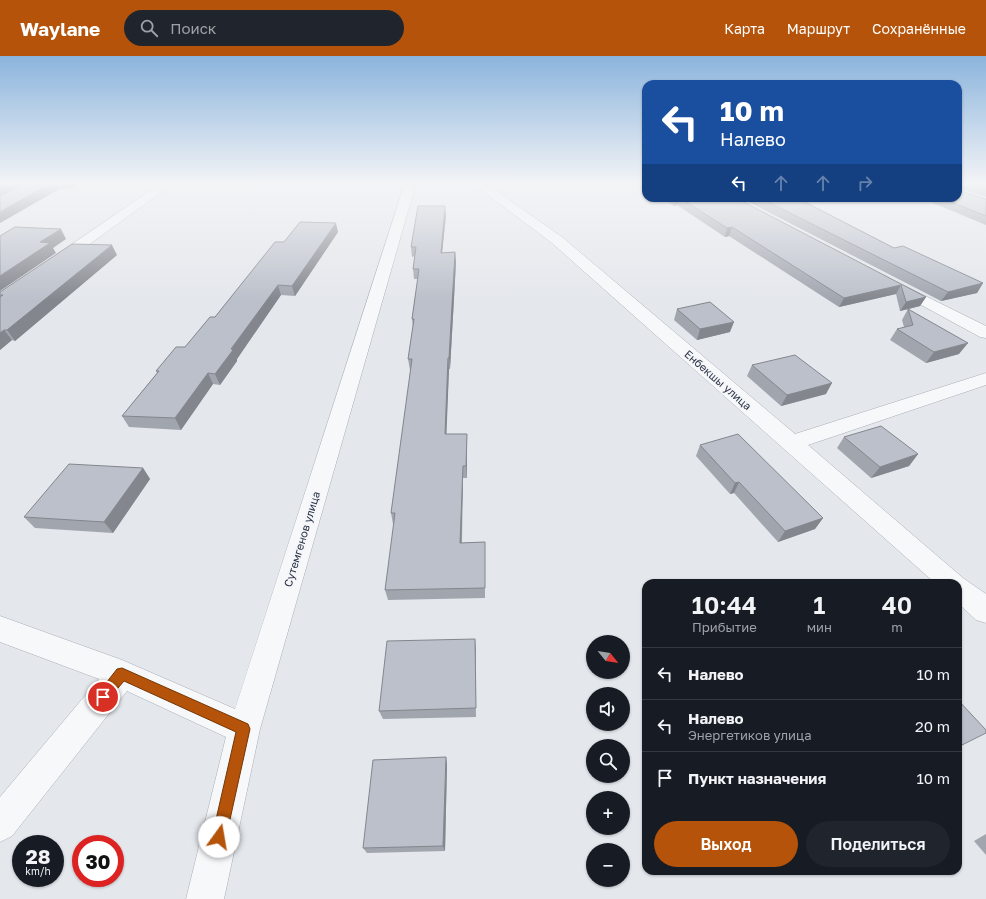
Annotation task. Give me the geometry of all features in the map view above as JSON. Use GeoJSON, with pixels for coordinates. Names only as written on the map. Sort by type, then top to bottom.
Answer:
{"type":"FeatureCollection","features":[{"type":"Feature","properties":{"kind":"street"},"geometry":{"type":"LineString","coordinates":[[46,269],[113,222]]}},
{"type":"Feature","properties":{"kind":"street","name":"Сутемгенов улица"},"geometry":{"type":"LineString","coordinates":[[206,899],[244,729],[400,222]]}},
{"type":"Feature","properties":{"kind":"street","name":"Енбекшы улица"},"geometry":{"type":"LineString","coordinates":[[532,222],[557,240],[948,579]]}},
{"type":"Feature","properties":{"kind":"street"},"geometry":{"type":"LineString","coordinates":[[882,278],[986,332]]}},
{"type":"Feature","properties":{"kind":"street"},"geometry":{"type":"LineString","coordinates":[[791,443],[986,379]]}},
{"type":"Feature","properties":{"kind":"street"},"geometry":{"type":"LineString","coordinates":[[962,590],[986,611]]}},
{"type":"Feature","properties":{"kind":"street"},"geometry":{"type":"LineString","coordinates":[[0,629],[122,674],[244,729]]}},
{"type":"Feature","properties":{"kind":"street"},"geometry":{"type":"LineString","coordinates":[[0,824],[122,674]]}},
{"type":"Feature","properties":{"kind":"building"},"geometry":{"type":"Polygon","coordinates":[[[300,222],[336,223],[292,286],[278,285],[231,349],[233,350],[215,374],[208,373],[175,418],[122,416],[159,371],[156,371],[176,347],[185,347],[210,317],[215,317],[275,242],[284,242],[300,222]]]}},
{"type":"Feature","properties":{"kind":"building"},"geometry":{"type":"Polygon","coordinates":[[[415,222],[444,222],[441,253],[455,252],[445,434],[467,434],[466,466],[463,466],[460,543],[485,542],[485,588],[385,590],[395,513],[391,513],[412,359],[408,359],[419,269],[413,269],[416,247],[411,247],[415,222]]]}},
{"type":"Feature","properties":{"kind":"building"},"geometry":{"type":"Polygon","coordinates":[[[718,222],[783,222],[926,297],[906,302],[901,285],[844,298],[732,227],[727,228],[718,222]]]}},
{"type":"Feature","properties":{"kind":"building"},"geometry":{"type":"Polygon","coordinates":[[[809,222],[844,222],[894,248],[903,246],[983,283],[948,292],[809,222]]]}},
{"type":"Feature","properties":{"kind":"building"},"geometry":{"type":"Polygon","coordinates":[[[15,227],[61,229],[40,242],[50,243],[0,276],[0,236],[15,227]]]}},
{"type":"Feature","properties":{"kind":"building"},"geometry":{"type":"Polygon","coordinates":[[[72,244],[112,245],[7,330],[0,333],[0,297],[3,295],[0,295],[0,292],[72,244]]]}},
{"type":"Feature","properties":{"kind":"building"},"geometry":{"type":"Polygon","coordinates":[[[710,302],[734,322],[700,329],[677,309],[710,302]]]}},
{"type":"Feature","properties":{"kind":"building"},"geometry":{"type":"Polygon","coordinates":[[[908,309],[968,343],[934,352],[897,329],[913,325],[908,309]]]}},
{"type":"Feature","properties":{"kind":"building"},"geometry":{"type":"Polygon","coordinates":[[[795,355],[832,383],[787,395],[752,365],[795,355]]]}},
{"type":"Feature","properties":{"kind":"building"},"geometry":{"type":"Polygon","coordinates":[[[881,426],[918,454],[880,467],[844,437],[881,426]]]}},
{"type":"Feature","properties":{"kind":"building"},"geometry":{"type":"Polygon","coordinates":[[[738,434],[823,518],[785,531],[739,482],[735,483],[700,445],[738,434]]]}},
{"type":"Feature","properties":{"kind":"building"},"geometry":{"type":"Polygon","coordinates":[[[69,464],[143,468],[104,522],[24,517],[69,464]]]}},
{"type":"Feature","properties":{"kind":"building"},"geometry":{"type":"Polygon","coordinates":[[[475,639],[476,708],[379,711],[387,641],[475,639]]]}},
{"type":"Feature","properties":{"kind":"building"},"geometry":{"type":"Polygon","coordinates":[[[962,704],[986,730],[986,733],[962,745],[962,704]]]}},
{"type":"Feature","properties":{"kind":"building"},"geometry":{"type":"Polygon","coordinates":[[[446,757],[443,846],[363,848],[373,760],[446,757]]]}},
{"type":"Feature","properties":{"kind":"route"},"geometry":{"type":"LineString","coordinates":[[103,697],[122,674],[244,729],[219,837]]}}]}
